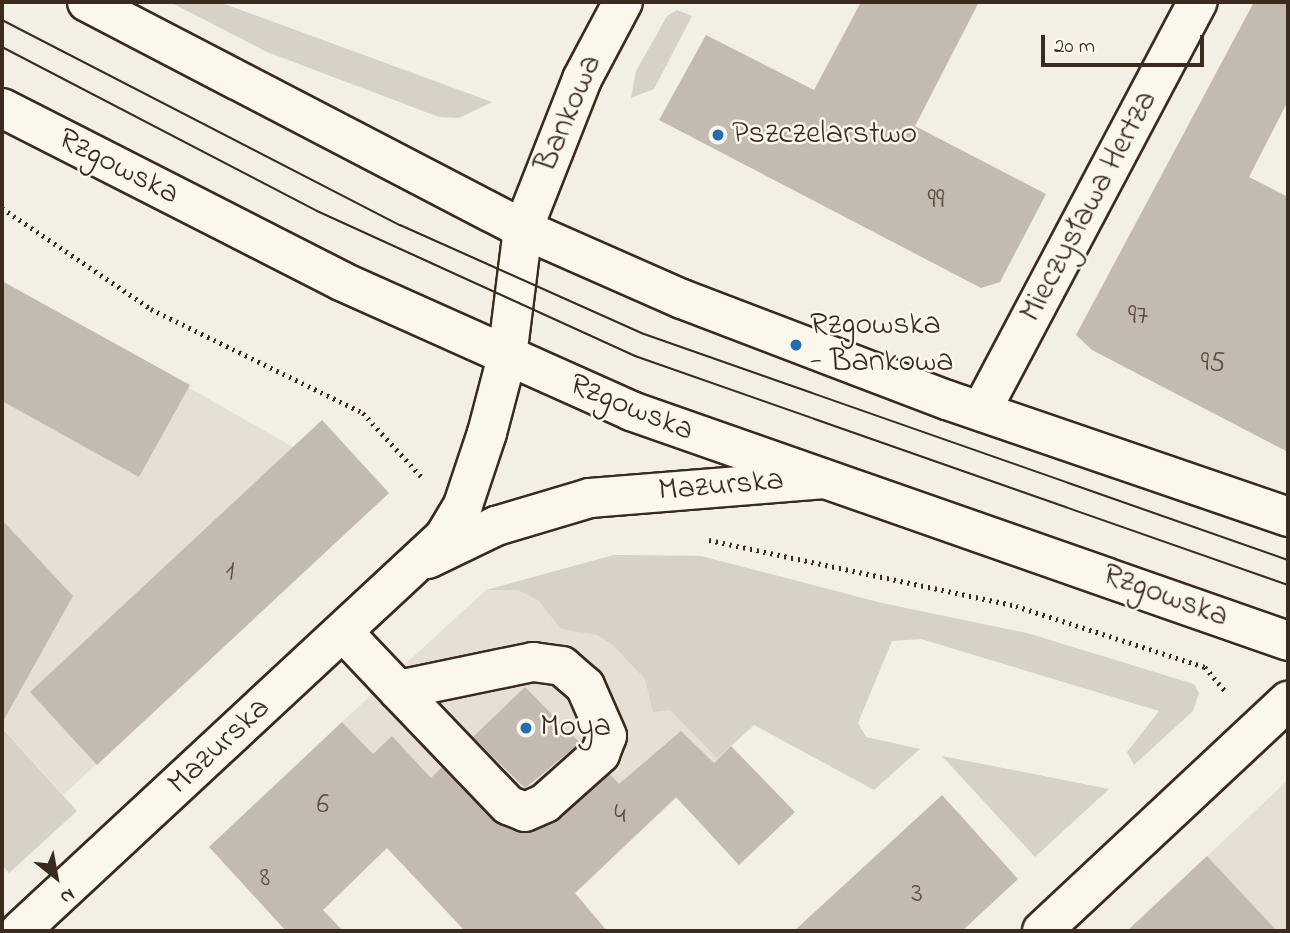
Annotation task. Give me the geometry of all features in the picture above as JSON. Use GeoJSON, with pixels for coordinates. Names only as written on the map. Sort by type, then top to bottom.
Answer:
{"type":"FeatureCollection","features":[{"type":"Feature","properties":{"kind":"main road"},"geometry":{"type":"LineString","coordinates":[[86,2],[523,229],[796,345],[1288,517]]}},
{"type":"Feature","properties":{"kind":"main road","name":"Bankowa"},"geometry":{"type":"LineString","coordinates":[[507,357],[523,229],[582,79],[623,2]]}},
{"type":"Feature","properties":{"kind":"main road","name":"Mieczysława Hertza"},"geometry":{"type":"LineString","coordinates":[[981,411],[1198,2]]}},
{"type":"Feature","properties":{"kind":"main road","name":"Rzgowska"},"geometry":{"type":"LineString","coordinates":[[2,108],[341,281],[631,411],[1288,641]]}},
{"type":"Feature","properties":{"kind":"main road","name":"Mazurska"},"geometry":{"type":"LineString","coordinates":[[20,931],[420,563],[463,505],[507,357]]}},
{"type":"Feature","properties":{"kind":"main road","name":"Mazurska"},"geometry":{"type":"LineString","coordinates":[[420,563],[496,526],[590,498],[824,479]]}},
{"type":"Feature","properties":{"kind":"main road"},"geometry":{"type":"LineString","coordinates":[[344,633],[398,690],[508,805],[525,813],[545,803],[600,754],[607,736],[585,685],[562,666],[533,662],[398,690]]}},
{"type":"Feature","properties":{"kind":"main road"},"geometry":{"type":"LineString","coordinates":[[1042,931],[1288,701]]}},
{"type":"Feature","properties":{"kind":"path"},"geometry":{"type":"LineString","coordinates":[[2,208],[152,309],[363,413],[412,468],[463,505]]}},
{"type":"Feature","properties":{"kind":"path"},"geometry":{"type":"LineString","coordinates":[[695,538],[1016,606],[1205,667],[1226,692],[1236,697]]}},
{"type":"Feature","properties":{"kind":"shaded area"},"geometry":{"type":"Polygon","coordinates":[[[170,2],[219,2],[492,102],[459,118],[439,117],[267,52],[170,2]]]}},
{"type":"Feature","properties":{"kind":"shaded area"},"geometry":{"type":"Polygon","coordinates":[[[677,10],[692,16],[654,89],[631,98],[636,71],[667,16],[677,10]]]}},
{"type":"Feature","properties":{"kind":"shaded area"},"geometry":{"type":"Polygon","coordinates":[[[2,281],[293,447],[322,420],[388,494],[63,795],[2,727],[2,281]]]}},
{"type":"Feature","properties":{"kind":"shaded area"},"geometry":{"type":"Polygon","coordinates":[[[614,555],[701,556],[754,725],[536,930],[342,722],[486,590],[614,555]]]}},
{"type":"Feature","properties":{"kind":"shaded area"},"geometry":{"type":"Polygon","coordinates":[[[614,555],[701,556],[882,603],[1027,633],[1194,684],[1199,693],[1193,711],[1134,765],[1127,752],[1159,711],[921,639],[892,641],[858,723],[866,737],[920,749],[874,790],[754,725],[717,758],[670,710],[653,712],[645,679],[612,644],[597,635],[561,629],[538,600],[518,590],[486,590],[614,555]]]}},
{"type":"Feature","properties":{"kind":"shaded area"},"geometry":{"type":"Polygon","coordinates":[[[2,728],[77,811],[9,873],[2,865],[2,728]]]}},
{"type":"Feature","properties":{"kind":"shaded area"},"geometry":{"type":"Polygon","coordinates":[[[942,756],[1109,789],[1035,857],[942,756]]]}},
{"type":"Feature","properties":{"kind":"shaded area"},"geometry":{"type":"Polygon","coordinates":[[[1288,780],[1288,931],[1127,931],[1136,923],[1288,780]]]}},
{"type":"Feature","properties":{"kind":"building"},"geometry":{"type":"Polygon","coordinates":[[[861,2],[979,2],[915,126],[1046,194],[1000,282],[981,288],[659,120],[706,35],[814,90],[861,2]]]}},
{"type":"Feature","properties":{"kind":"building"},"geometry":{"type":"Polygon","coordinates":[[[1254,2],[1288,2],[1288,101],[1249,177],[1288,197],[1288,452],[1092,350],[1076,335],[1254,2]]]}},
{"type":"Feature","properties":{"kind":"building"},"geometry":{"type":"Polygon","coordinates":[[[2,281],[190,385],[139,477],[2,401],[2,281]]]}},
{"type":"Feature","properties":{"kind":"building"},"geometry":{"type":"Polygon","coordinates":[[[322,420],[389,493],[97,765],[30,692],[322,420]]]}},
{"type":"Feature","properties":{"kind":"building"},"geometry":{"type":"Polygon","coordinates":[[[2,520],[73,596],[2,723],[2,520]]]}},
{"type":"Feature","properties":{"kind":"building","name":"Moya"},"geometry":{"type":"Polygon","coordinates":[[[525,687],[580,743],[525,788],[473,737],[525,687]]]}},
{"type":"Feature","properties":{"kind":"building"},"geometry":{"type":"Polygon","coordinates":[[[342,722],[373,754],[392,736],[431,778],[442,767],[492,820],[517,832],[554,823],[610,774],[619,784],[681,731],[714,763],[731,746],[795,812],[739,865],[676,797],[575,893],[607,931],[465,931],[387,848],[323,910],[343,931],[286,931],[209,847],[342,722]]]}},
{"type":"Feature","properties":{"kind":"building"},"geometry":{"type":"Polygon","coordinates":[[[942,795],[1018,879],[962,931],[794,931],[942,795]]]}},
{"type":"Feature","properties":{"kind":"building"},"geometry":{"type":"Polygon","coordinates":[[[1207,856],[1277,931],[1127,931],[1207,856]]]}},
{"type":"Feature","properties":{"kind":"tram line"},"geometry":{"type":"LineString","coordinates":[[2,20],[400,225],[644,334],[1288,560]]}},
{"type":"Feature","properties":{"kind":"tram line"},"geometry":{"type":"LineString","coordinates":[[2,47],[317,211],[635,356],[1288,585]]}},
{"type":"Feature","properties":{"kind":"place","name":"Pszczelarstwo"},"geometry":{"type":"Point","coordinates":[718,135]}},
{"type":"Feature","properties":{"kind":"place","name":"Rzgowska - Bankowa"},"geometry":{"type":"Point","coordinates":[796,345]}},
{"type":"Feature","properties":{"kind":"place","name":"Moya"},"geometry":{"type":"Point","coordinates":[526,728]}}]}
